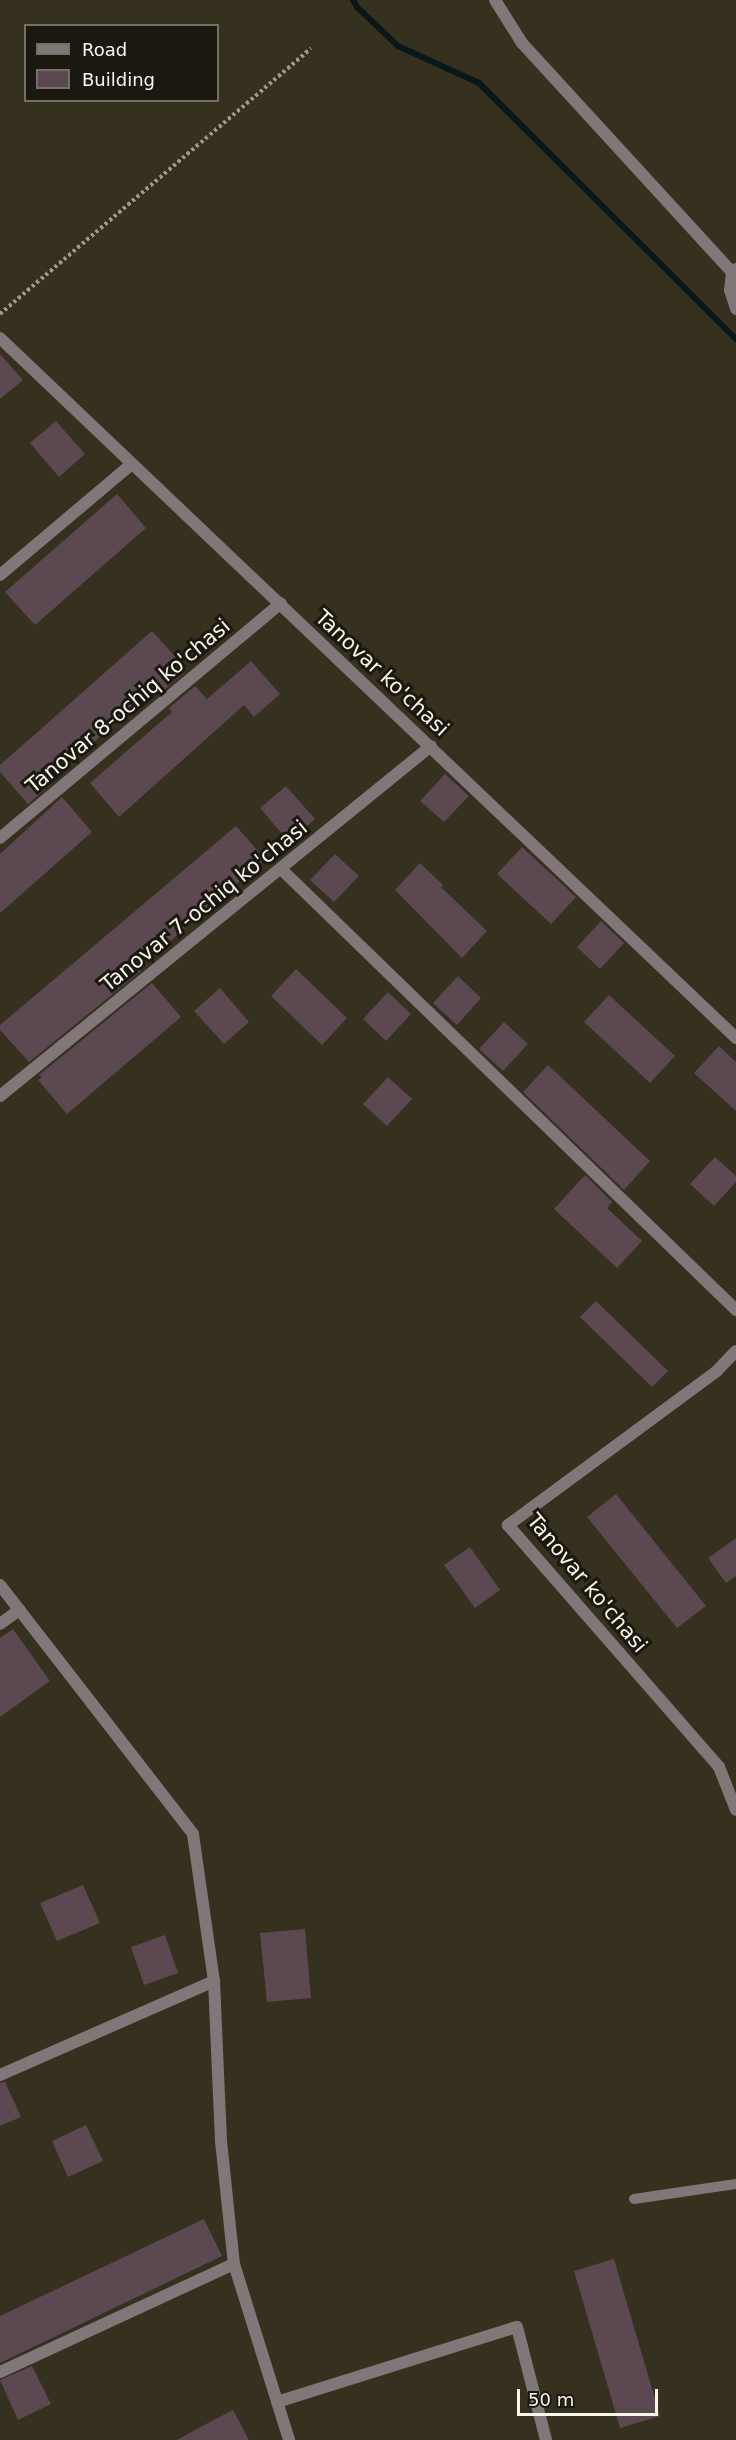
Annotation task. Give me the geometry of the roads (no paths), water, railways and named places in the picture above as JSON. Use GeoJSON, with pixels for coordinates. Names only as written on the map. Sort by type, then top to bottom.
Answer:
{"type":"FeatureCollection","features":[{"type":"Feature","properties":{"kind":"street"},"geometry":{"type":"LineString","coordinates":[[495,0],[522,43],[734,271],[730,290],[736,309]]}},
{"type":"Feature","properties":{"kind":"street","name":"Tanovar ko'chasi"},"geometry":{"type":"LineString","coordinates":[[0,338],[736,1038]]}},
{"type":"Feature","properties":{"kind":"street"},"geometry":{"type":"LineString","coordinates":[[0,575],[132,464]]}},
{"type":"Feature","properties":{"kind":"street","name":"Tanovar 8-ochiq ko'chasi"},"geometry":{"type":"LineString","coordinates":[[0,838],[280,603]]}},
{"type":"Feature","properties":{"kind":"street","name":"Tanovar 7-ochiq ko'chasi"},"geometry":{"type":"LineString","coordinates":[[0,1095],[431,746]]}},
{"type":"Feature","properties":{"kind":"street"},"geometry":{"type":"LineString","coordinates":[[281,869],[736,1310]]}},
{"type":"Feature","properties":{"kind":"street","name":"Tanovar ko'chasi"},"geometry":{"type":"LineString","coordinates":[[736,1351],[717,1371],[508,1525],[719,1767],[736,1810]]}},
{"type":"Feature","properties":{"kind":"street"},"geometry":{"type":"LineString","coordinates":[[0,1585],[193,1834],[214,1981],[221,2141],[234,2264],[289,2440]]}},
{"type":"Feature","properties":{"kind":"street"},"geometry":{"type":"LineString","coordinates":[[0,1624],[19,1610]]}},
{"type":"Feature","properties":{"kind":"street"},"geometry":{"type":"LineString","coordinates":[[0,2074],[214,1981]]}},
{"type":"Feature","properties":{"kind":"street"},"geometry":{"type":"LineString","coordinates":[[0,2372],[234,2264]]}},
{"type":"Feature","properties":{"kind":"street"},"geometry":{"type":"LineString","coordinates":[[277,2402],[517,2327],[546,2440]]}},
{"type":"Feature","properties":{"kind":"lane"},"geometry":{"type":"LineString","coordinates":[[634,2199],[736,2184]]}},
{"type":"Feature","properties":{"kind":"waterway"},"geometry":{"type":"LineString","coordinates":[[353,0],[357,7],[398,46],[479,83],[736,339]]}}]}
